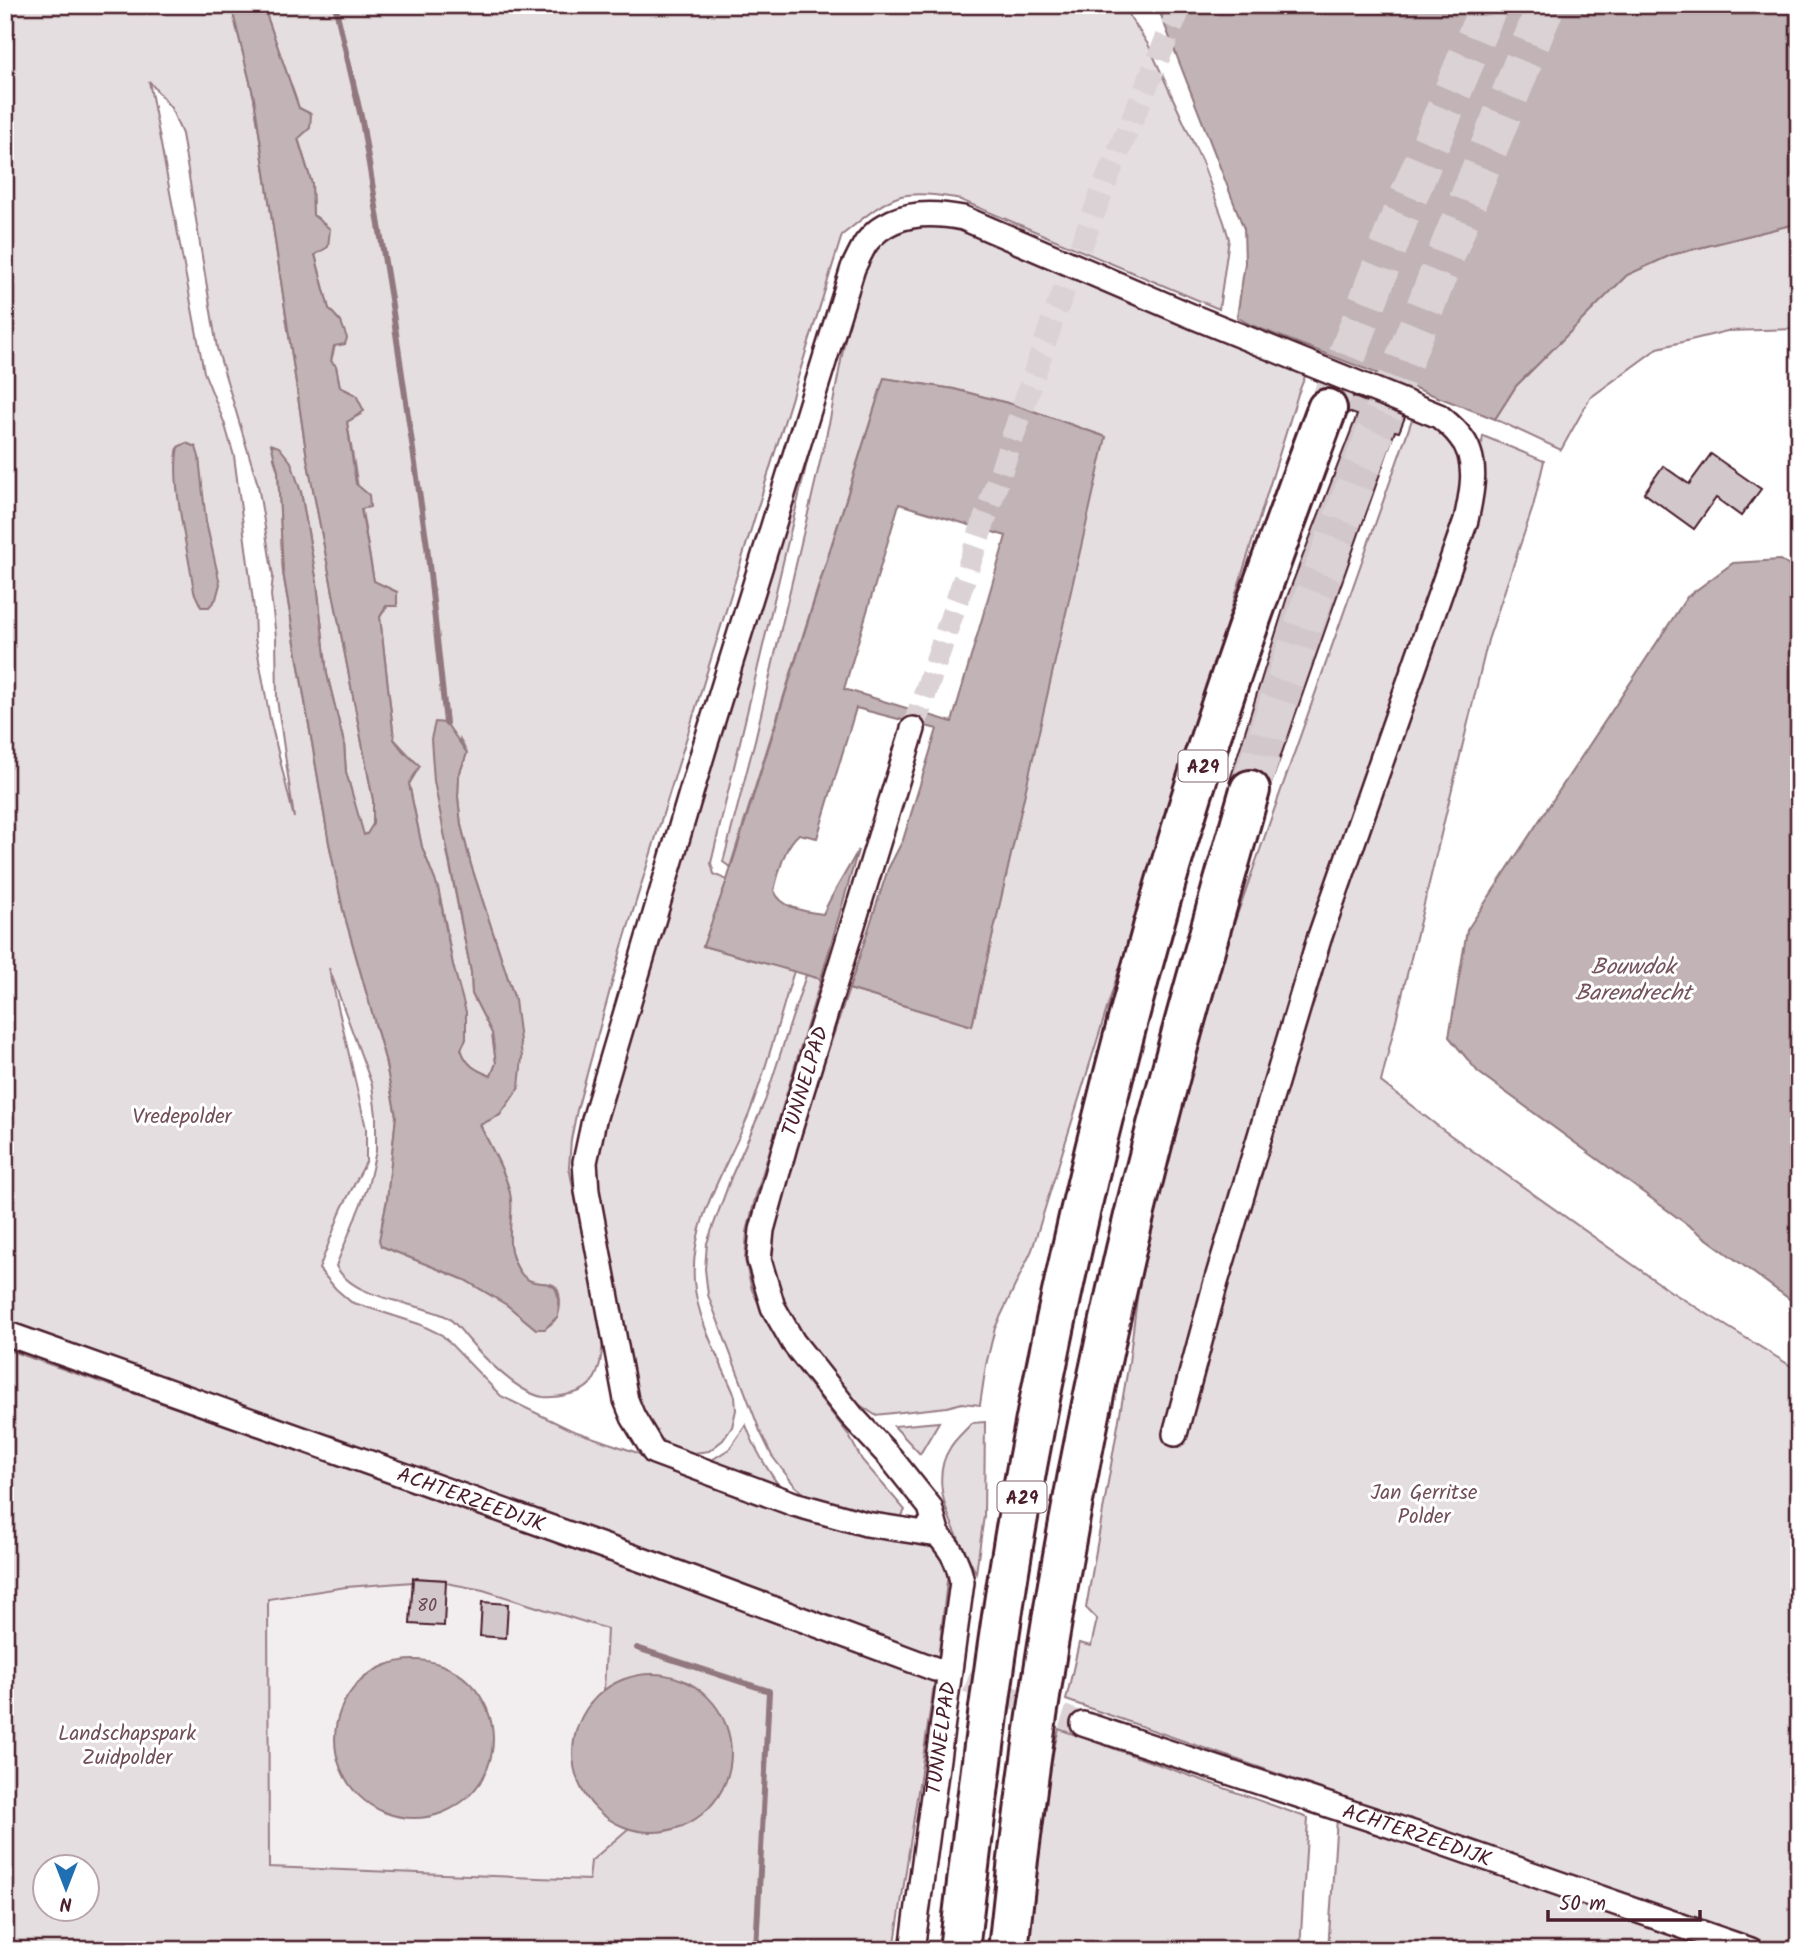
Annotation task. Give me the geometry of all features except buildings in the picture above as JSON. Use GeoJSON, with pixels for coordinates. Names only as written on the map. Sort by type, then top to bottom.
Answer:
{"type":"FeatureCollection","features":[{"type":"Feature","properties":{"kind":"highway","name":"A29"},"geometry":{"type":"LineString","coordinates":[[959,1950],[986,1724],[1013,1546],[1038,1412],[1088,1178],[1167,881],[1215,724],[1327,409]]}},
{"type":"Feature","properties":{"kind":"highway","name":"A29"},"geometry":{"type":"LineString","coordinates":[[1008,1950],[1041,1683],[1103,1357],[1134,1217],[1170,1077],[1250,790]]}},
{"type":"Feature","properties":{"kind":"street"},"geometry":{"type":"LineString","coordinates":[[938,1535],[866,1524],[794,1504],[654,1452],[626,1401],[587,1191],[585,1162],[594,1120],[704,749],[853,268],[866,244],[881,227],[898,219],[943,214],[962,218],[1194,317],[1439,416],[1461,437],[1472,461],[1473,489],[1466,520],[1319,939],[1216,1282],[1175,1434]]}},
{"type":"Feature","properties":{"kind":"street","name":"TUNNELPAD"},"geometry":{"type":"LineString","coordinates":[[912,1950],[962,1582],[959,1565],[954,1554],[938,1535],[930,1507],[890,1457],[851,1415],[783,1328],[762,1274],[759,1246],[785,1146],[914,729]]}},
{"type":"Feature","properties":{"kind":"street","name":"ACHTERZEEDIJK"},"geometry":{"type":"LineString","coordinates":[[5,1333],[659,1566],[935,1669]]}},
{"type":"Feature","properties":{"kind":"street","name":"ACHTERZEEDIJK"},"geometry":{"type":"LineString","coordinates":[[1083,1724],[1409,1832],[1751,1950]]}},
{"type":"Feature","properties":{"kind":"shaded area"},"geometry":{"type":"Polygon","coordinates":[[[413,1578],[446,1580],[446,1583],[483,1590],[608,1630],[654,1832],[590,1880],[269,1867],[268,1599],[346,1587],[413,1582],[413,1578]]]}},
{"type":"Feature","properties":{"kind":"green space","name":"Vredepolder"},"geometry":{"type":"Polygon","coordinates":[[[5,5],[231,5],[254,98],[307,458],[373,800],[373,825],[367,834],[363,835],[346,772],[344,743],[327,674],[317,583],[301,492],[273,456],[278,471],[283,573],[329,843],[343,910],[385,1059],[396,1116],[381,1246],[465,1280],[507,1305],[536,1329],[554,1321],[560,1306],[559,1292],[552,1284],[527,1280],[513,1258],[509,1238],[509,1189],[480,1124],[500,1115],[515,1000],[471,865],[461,825],[459,775],[467,753],[460,739],[446,846],[471,972],[472,994],[492,1033],[496,1063],[491,1076],[472,1066],[461,1049],[466,1039],[446,926],[438,888],[422,847],[409,784],[419,766],[394,739],[380,617],[397,592],[374,582],[347,422],[361,414],[356,395],[340,387],[336,366],[331,361],[341,322],[329,309],[315,254],[318,218],[313,215],[312,184],[298,138],[311,114],[299,108],[263,5],[1119,5],[1127,12],[1149,46],[1202,162],[1224,222],[1229,239],[1219,309],[956,198],[921,194],[901,196],[878,208],[842,235],[621,950],[577,1110],[569,1167],[603,1341],[599,1367],[587,1387],[557,1397],[533,1394],[502,1374],[448,1318],[370,1293],[356,1286],[336,1266],[368,1186],[376,1151],[376,1115],[372,1085],[329,968],[366,1128],[366,1162],[342,1208],[319,1269],[336,1289],[351,1302],[419,1324],[442,1335],[501,1396],[571,1430],[635,1452],[651,1461],[927,1544],[941,1554],[948,1572],[938,1660],[5,1323],[5,5]],[[149,81],[204,372],[234,456],[254,609],[255,638],[270,719],[294,818],[277,699],[276,637],[271,595],[273,576],[258,485],[217,348],[182,134],[171,108],[149,81]]]}},
{"type":"Feature","properties":{"kind":"green space"},"geometry":{"type":"Polygon","coordinates":[[[939,215],[1308,369],[1032,1250],[995,1328],[980,1405],[962,1403],[875,1415],[848,1397],[806,1343],[786,1307],[771,1265],[774,1209],[849,989],[972,1026],[1105,437],[1019,406],[954,389],[884,378],[730,867],[723,862],[755,740],[830,419],[854,292],[878,232],[939,215]]]}},
{"type":"Feature","properties":{"kind":"green space"},"geometry":{"type":"Polygon","coordinates":[[[1799,223],[1799,329],[1727,331],[1658,348],[1590,398],[1561,450],[1495,419],[1516,386],[1627,275],[1671,255],[1799,223]]]}},
{"type":"Feature","properties":{"kind":"green space","name":"Jan Gerritse Polder"},"geometry":{"type":"Polygon","coordinates":[[[1415,411],[1482,443],[1483,436],[1544,461],[1533,507],[1488,640],[1381,1082],[1439,1127],[1670,1291],[1799,1371],[1799,1950],[1785,1950],[1758,1941],[1066,1700],[1079,1643],[1091,1646],[1097,1619],[1086,1608],[1129,1362],[1146,1228],[1214,980],[1415,411]]]}},
{"type":"Feature","properties":{"kind":"green space"},"geometry":{"type":"Polygon","coordinates":[[[819,412],[711,863],[714,874],[727,880],[703,946],[794,971],[749,1114],[704,1216],[694,1259],[696,1296],[710,1340],[735,1396],[736,1410],[732,1427],[723,1440],[709,1451],[686,1454],[657,1440],[639,1413],[593,1187],[595,1141],[819,412]]]}},
{"type":"Feature","properties":{"kind":"green space"},"geometry":{"type":"Polygon","coordinates":[[[806,975],[821,979],[755,1199],[747,1232],[745,1260],[752,1290],[784,1352],[848,1434],[862,1460],[905,1510],[900,1519],[836,1509],[814,1501],[795,1486],[772,1456],[760,1431],[708,1295],[705,1269],[707,1243],[732,1175],[765,1101],[806,975]]]}},
{"type":"Feature","properties":{"kind":"green space","name":"Landschapspark Zuidpolder"},"geometry":{"type":"Polygon","coordinates":[[[5,1349],[653,1573],[935,1678],[894,1950],[5,1950],[5,1349]],[[414,1578],[413,1582],[346,1587],[268,1599],[269,1867],[589,1880],[591,1861],[629,1828],[654,1832],[609,1687],[604,1691],[607,1629],[483,1590],[446,1583],[446,1580],[414,1578]]]}},
{"type":"Feature","properties":{"kind":"green space"},"geometry":{"type":"Polygon","coordinates":[[[939,1422],[920,1454],[894,1426],[939,1422]]]}},
{"type":"Feature","properties":{"kind":"green space"},"geometry":{"type":"Polygon","coordinates":[[[985,1422],[984,1516],[976,1573],[947,1512],[941,1479],[943,1463],[955,1441],[972,1423],[985,1422]]]}},
{"type":"Feature","properties":{"kind":"green space"},"geometry":{"type":"Polygon","coordinates":[[[746,1425],[762,1460],[783,1491],[707,1463],[729,1449],[746,1425]]]}},
{"type":"Feature","properties":{"kind":"green space"},"geometry":{"type":"Polygon","coordinates":[[[1059,1729],[1308,1818],[1300,1950],[1022,1950],[1038,1809],[1059,1729]]]}},
{"type":"Feature","properties":{"kind":"green space"},"geometry":{"type":"Polygon","coordinates":[[[1337,1818],[1716,1950],[1328,1950],[1337,1818]]]}},
{"type":"Feature","properties":{"kind":"water"},"geometry":{"type":"Polygon","coordinates":[[[231,5],[263,5],[299,108],[311,114],[310,128],[298,139],[312,184],[313,215],[330,229],[328,247],[315,255],[329,309],[341,322],[347,338],[345,344],[334,346],[331,361],[336,366],[340,387],[356,395],[364,411],[347,422],[356,484],[369,495],[370,507],[361,509],[374,581],[397,592],[397,606],[386,606],[380,617],[394,739],[420,766],[409,784],[422,847],[438,888],[453,965],[466,1012],[466,1039],[461,1049],[472,1066],[491,1076],[496,1063],[492,1033],[472,994],[471,972],[434,781],[431,739],[435,722],[446,723],[467,753],[459,775],[461,825],[471,865],[515,1000],[522,1057],[519,1088],[500,1115],[480,1125],[509,1189],[513,1259],[525,1277],[552,1285],[556,1290],[558,1316],[545,1329],[536,1329],[507,1305],[465,1280],[381,1246],[379,1240],[387,1200],[396,1116],[385,1059],[343,910],[329,843],[283,572],[278,471],[271,444],[279,447],[291,462],[301,492],[317,583],[327,674],[344,743],[346,772],[364,835],[373,824],[373,800],[307,458],[254,98],[231,5]]]}},
{"type":"Feature","properties":{"kind":"water"},"geometry":{"type":"Polygon","coordinates":[[[1157,5],[1799,5],[1799,223],[1671,255],[1627,275],[1516,386],[1495,419],[1251,325],[1237,317],[1245,263],[1244,229],[1157,5]]]}},
{"type":"Feature","properties":{"kind":"water"},"geometry":{"type":"Polygon","coordinates":[[[884,378],[954,389],[1019,406],[1106,437],[972,1026],[849,989],[888,869],[903,840],[937,729],[856,708],[817,838],[799,834],[786,853],[774,890],[777,896],[794,908],[823,914],[858,850],[821,979],[703,946],[727,880],[884,378]],[[899,504],[844,689],[952,722],[1006,536],[899,504]]]}},
{"type":"Feature","properties":{"kind":"water"},"geometry":{"type":"Polygon","coordinates":[[[186,443],[196,447],[199,457],[206,522],[220,584],[216,599],[209,607],[201,607],[194,592],[178,498],[178,447],[186,443]]]}},
{"type":"Feature","properties":{"kind":"water","name":"Bouwdok Barendrecht"},"geometry":{"type":"Polygon","coordinates":[[[1780,560],[1799,572],[1799,1306],[1478,1072],[1449,1037],[1467,930],[1687,597],[1733,563],[1780,560]]]}},
{"type":"Feature","properties":{"kind":"water"},"geometry":{"type":"Polygon","coordinates":[[[414,1660],[444,1666],[470,1683],[487,1709],[493,1739],[487,1769],[470,1795],[444,1812],[414,1818],[384,1812],[358,1795],[341,1769],[335,1739],[341,1709],[358,1683],[384,1666],[414,1660]]]}},
{"type":"Feature","properties":{"kind":"water"},"geometry":{"type":"Polygon","coordinates":[[[652,1674],[682,1680],[708,1697],[725,1723],[731,1753],[725,1783],[708,1809],[682,1826],[652,1832],[622,1826],[596,1809],[579,1783],[573,1753],[579,1723],[596,1697],[622,1680],[652,1674]]]}},
{"type":"Feature","properties":{"kind":"waterway"},"geometry":{"type":"LineString","coordinates":[[335,5],[362,121],[391,299],[427,546],[446,723]]}},
{"type":"Feature","properties":{"kind":"waterway"},"geometry":{"type":"LineString","coordinates":[[637,1648],[769,1691],[756,1950]]}},
{"type":"Feature","properties":{"kind":"tunnel"},"geometry":{"type":"LineString","coordinates":[[913,729],[1053,319],[1108,176],[1181,5]]}},
{"type":"Feature","properties":{"kind":"tunnel"},"geometry":{"type":"LineString","coordinates":[[1327,409],[1399,219],[1489,5]]}},
{"type":"Feature","properties":{"kind":"tunnel"},"geometry":{"type":"LineString","coordinates":[[1250,790],[1309,609],[1378,425],[1546,5]]}},
{"type":"Feature","properties":{"kind":"tunnel"},"geometry":{"type":"LineString","coordinates":[[935,1669],[1083,1724]]}}]}
